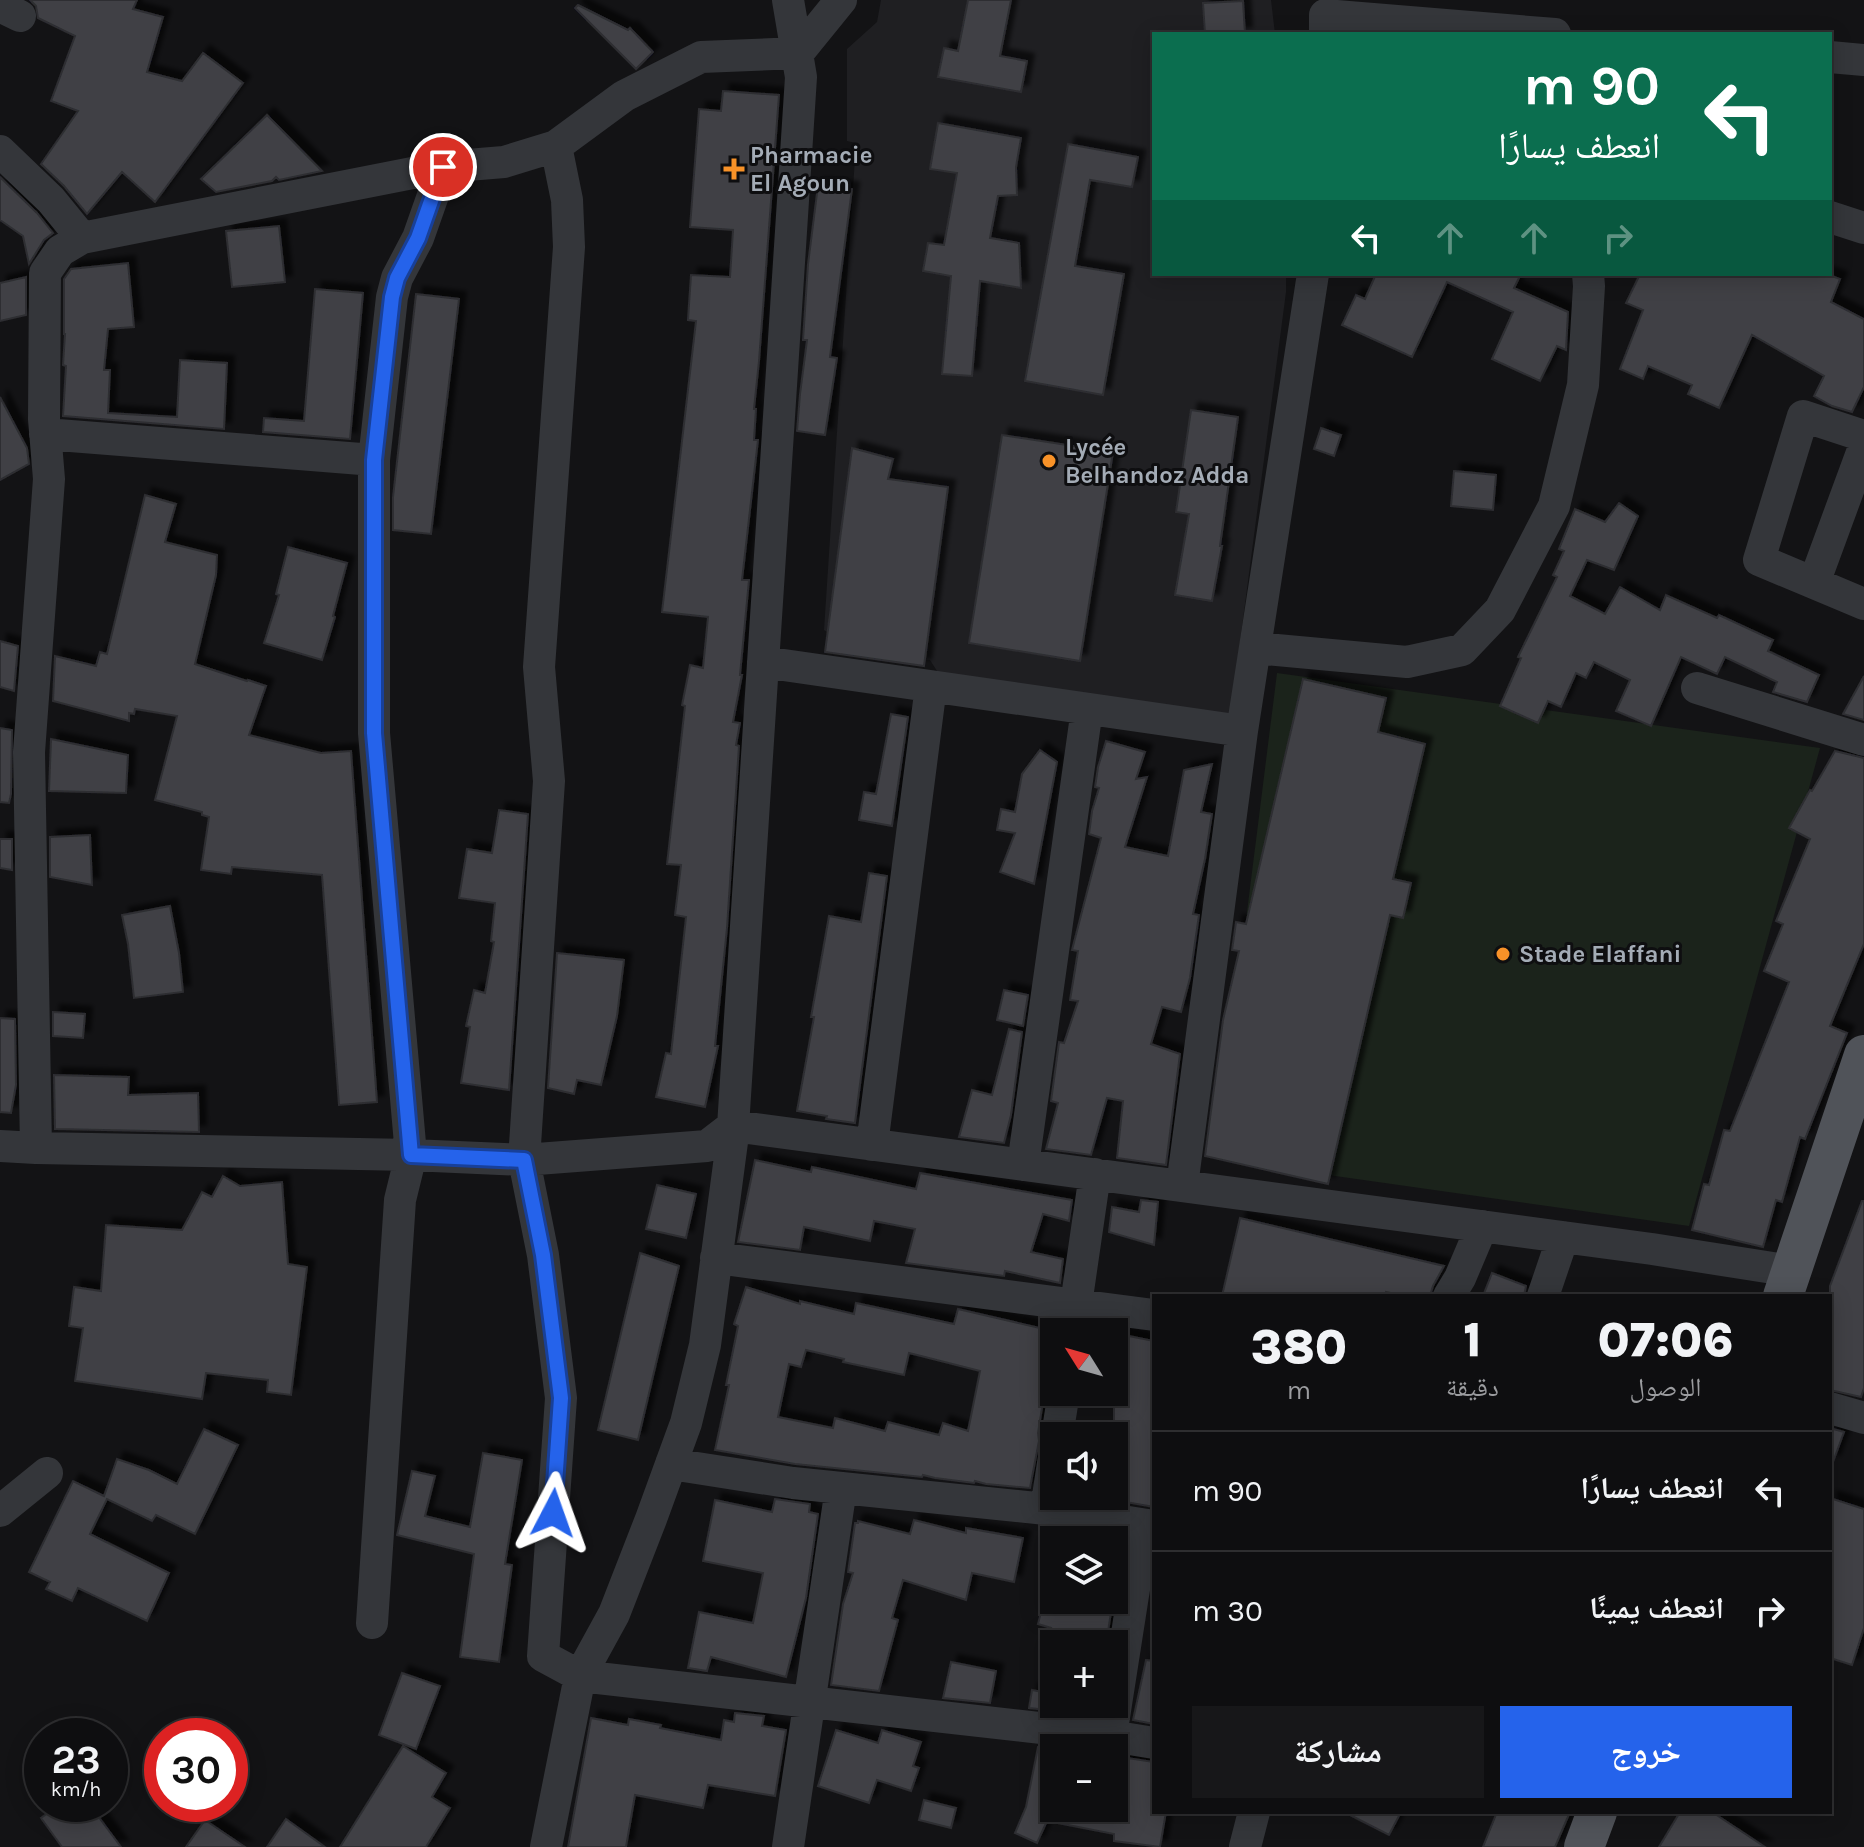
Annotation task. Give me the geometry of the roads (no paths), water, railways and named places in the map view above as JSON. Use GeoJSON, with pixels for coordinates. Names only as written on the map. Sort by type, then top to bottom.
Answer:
{"type":"FeatureCollection","features":[{"type":"Feature","properties":{"kind":"main road"},"geometry":{"type":"LineString","coordinates":[[1788,1284],[1864,1055]]}},
{"type":"Feature","properties":{"kind":"main road"},"geometry":{"type":"LineString","coordinates":[[1584,1847],[1596,1814]]}},
{"type":"Feature","properties":{"kind":"street"},"geometry":{"type":"LineString","coordinates":[[546,1847],[580,1676],[614,1614],[671,1464],[686,1423],[705,1345],[733,1126],[801,77],[788,0]]}},
{"type":"Feature","properties":{"kind":"street"},"geometry":{"type":"LineString","coordinates":[[36,1148],[29,752],[49,479],[44,419],[45,273],[60,251],[82,238],[443,167],[504,162],[556,146],[624,96],[701,57],[798,53],[841,0]]}},
{"type":"Feature","properties":{"kind":"street"},"geometry":{"type":"LineString","coordinates":[[1326,16],[1530,32]]}},
{"type":"Feature","properties":{"kind":"street"},"geometry":{"type":"LineString","coordinates":[[1832,57],[1864,60]]}},
{"type":"Feature","properties":{"kind":"street"},"geometry":{"type":"LineString","coordinates":[[556,146],[567,200],[569,247],[539,667],[549,781],[524,1160],[543,1255],[561,1398],[543,1656],[580,1676],[1093,1734]]}},
{"type":"Feature","properties":{"kind":"street"},"geometry":{"type":"LineString","coordinates":[[0,151],[51,200],[82,238]]}},
{"type":"Feature","properties":{"kind":"street"},"geometry":{"type":"LineString","coordinates":[[372,1623],[400,1200],[411,1155],[374,733],[374,460],[392,297],[397,278],[418,238],[443,167]]}},
{"type":"Feature","properties":{"kind":"street"},"geometry":{"type":"LineString","coordinates":[[1832,218],[1864,228]]}},
{"type":"Feature","properties":{"kind":"street"},"geometry":{"type":"LineString","coordinates":[[1182,1186],[1242,731],[1313,276]]}},
{"type":"Feature","properties":{"kind":"street"},"geometry":{"type":"LineString","coordinates":[[1255,648],[1407,662],[1462,650],[1500,610],[1554,506],[1583,385],[1588,276]]}},
{"type":"Feature","properties":{"kind":"street"},"geometry":{"type":"LineString","coordinates":[[1864,436],[1803,416],[1759,560],[1864,604]]}},
{"type":"Feature","properties":{"kind":"street"},"geometry":{"type":"LineString","coordinates":[[45,434],[374,460]]}},
{"type":"Feature","properties":{"kind":"street"},"geometry":{"type":"LineString","coordinates":[[1814,583],[1864,447]]}},
{"type":"Feature","properties":{"kind":"street"},"geometry":{"type":"LineString","coordinates":[[763,662],[1242,731]]}},
{"type":"Feature","properties":{"kind":"street"},"geometry":{"type":"LineString","coordinates":[[872,1145],[931,686]]}},
{"type":"Feature","properties":{"kind":"street"},"geometry":{"type":"LineString","coordinates":[[1697,688],[1864,740]]}},
{"type":"Feature","properties":{"kind":"street"},"geometry":{"type":"LineString","coordinates":[[1023,1165],[1087,709]]}},
{"type":"Feature","properties":{"kind":"street"},"geometry":{"type":"LineString","coordinates":[[0,1146],[524,1160],[707,1146],[733,1126],[1652,1249],[1788,1284]]}},
{"type":"Feature","properties":{"kind":"street"},"geometry":{"type":"LineString","coordinates":[[1074,1318],[1095,1174]]}},
{"type":"Feature","properties":{"kind":"street"},"geometry":{"type":"LineString","coordinates":[[1450,1294],[1482,1226]]}},
{"type":"Feature","properties":{"kind":"street"},"geometry":{"type":"LineString","coordinates":[[1544,1294],[1563,1237]]}},
{"type":"Feature","properties":{"kind":"street"},"geometry":{"type":"LineString","coordinates":[[716,1258],[1068,1318]]}},
{"type":"Feature","properties":{"kind":"street"},"geometry":{"type":"LineString","coordinates":[[1094,1318],[1152,1315]]}},
{"type":"Feature","properties":{"kind":"street"},"geometry":{"type":"LineString","coordinates":[[1832,1409],[1864,1418]]}},
{"type":"Feature","properties":{"kind":"street"},"geometry":{"type":"LineString","coordinates":[[671,1464],[793,1483],[1040,1508]]}},
{"type":"Feature","properties":{"kind":"street"},"geometry":{"type":"LineString","coordinates":[[0,1511],[47,1473]]}},
{"type":"Feature","properties":{"kind":"street"},"geometry":{"type":"LineString","coordinates":[[788,1847],[841,1488]]}},
{"type":"Feature","properties":{"kind":"street"},"geometry":{"type":"LineString","coordinates":[[1052,1510],[1149,1526],[1111,1734]]}},
{"type":"Feature","properties":{"kind":"street"},"geometry":{"type":"LineString","coordinates":[[1128,1739],[1152,1743]]}},
{"type":"Feature","properties":{"kind":"street"},"geometry":{"type":"LineString","coordinates":[[1245,1847],[1253,1814]]}},
{"type":"Feature","properties":{"kind":"place","name":"Pharmacie El Agoun"},"geometry":{"type":"Point","coordinates":[734,169]}},
{"type":"Feature","properties":{"kind":"place","name":"Lycée Belhandoz Adda"},"geometry":{"type":"Point","coordinates":[1049,461]}},
{"type":"Feature","properties":{"kind":"place","name":"Stade Elaffani"},"geometry":{"type":"Point","coordinates":[1503,954]}}]}
